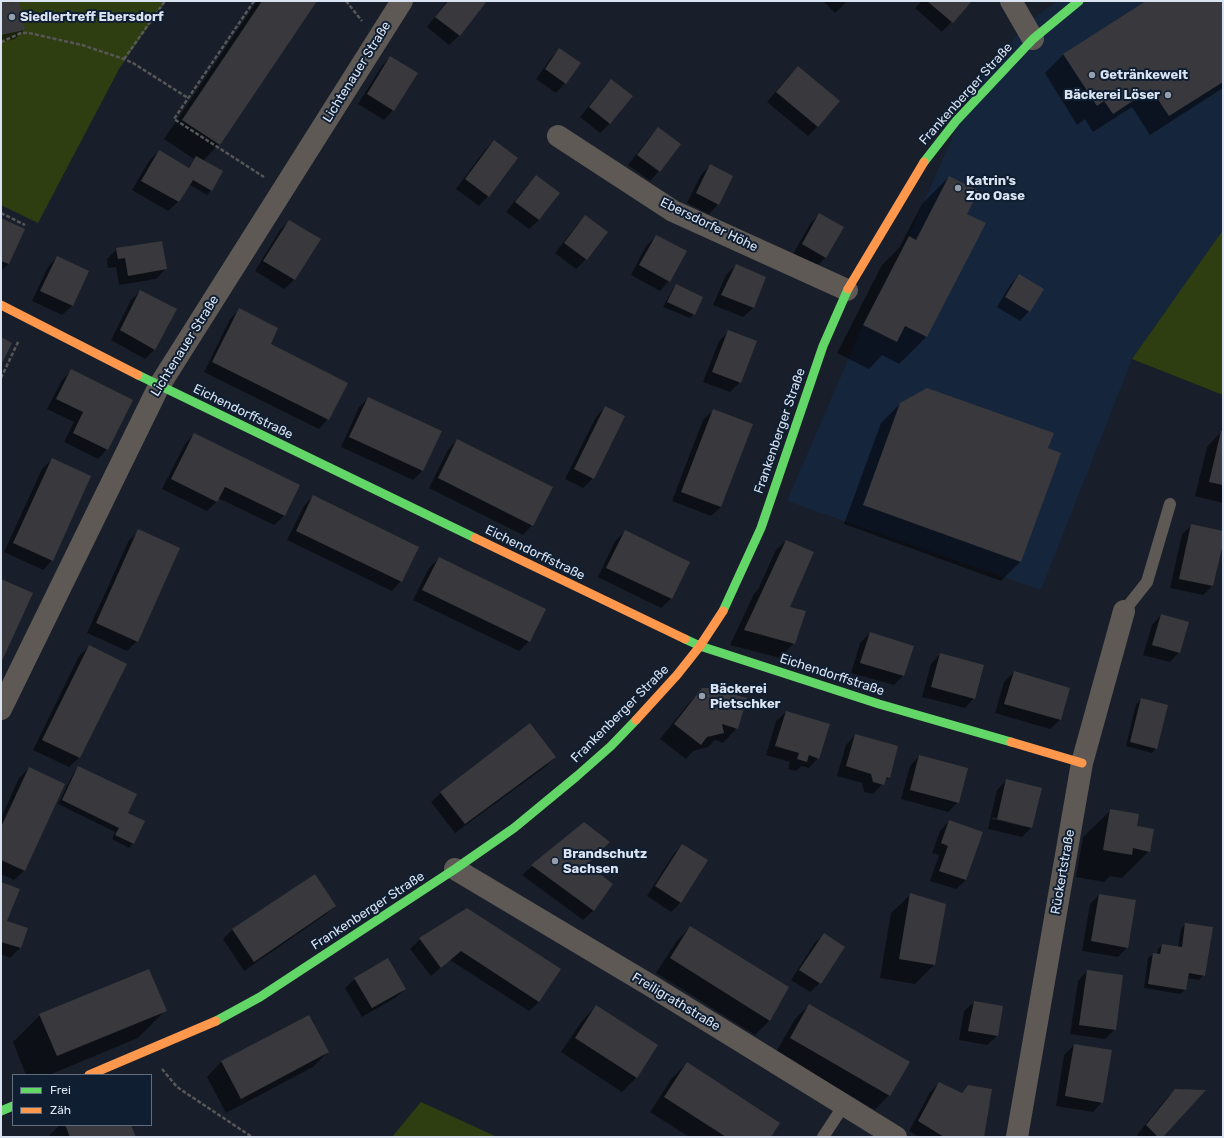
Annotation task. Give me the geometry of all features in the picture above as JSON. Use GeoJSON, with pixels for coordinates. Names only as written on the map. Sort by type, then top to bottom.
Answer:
{"type":"FeatureCollection","features":[{"type":"Feature","properties":{"kind":"main road","name":"Frankenberger Straße"},"geometry":{"type":"LineString","coordinates":[[91,1074],[220,1019],[260,997],[351,938],[514,828],[611,746],[645,711],[677,676],[722,614],[747,561],[766,513],[822,346],[847,290],[928,156],[972,104],[1033,39],[1079,1]]}},
{"type":"Feature","properties":{"kind":"main road","name":"Eichendorffstraße"},"geometry":{"type":"LineString","coordinates":[[1,305],[159,386],[700,646],[879,704],[1082,763]]}},
{"type":"Feature","properties":{"kind":"main road"},"geometry":{"type":"LineString","coordinates":[[1,1111],[12,1106]]}},
{"type":"Feature","properties":{"kind":"street","name":"Lichtenauer Straße"},"geometry":{"type":"LineString","coordinates":[[1,710],[159,386],[402,1]]}},
{"type":"Feature","properties":{"kind":"street"},"geometry":{"type":"LineString","coordinates":[[1011,1],[1033,39]]}},
{"type":"Feature","properties":{"kind":"street","name":"Ebersdorfer Höhe"},"geometry":{"type":"LineString","coordinates":[[558,136],[673,211],[847,290]]}},
{"type":"Feature","properties":{"kind":"street","name":"Rückertstraße"},"geometry":{"type":"LineString","coordinates":[[1017,1137],[1082,763],[1124,611]]}},
{"type":"Feature","properties":{"kind":"street","name":"Freiligrathstraße"},"geometry":{"type":"LineString","coordinates":[[455,869],[648,984],[896,1137]]}},
{"type":"Feature","properties":{"kind":"lane"},"geometry":{"type":"LineString","coordinates":[[1124,611],[1147,582],[1170,504]]}},
{"type":"Feature","properties":{"kind":"lane"},"geometry":{"type":"LineString","coordinates":[[823,1137],[844,1105]]}},
{"type":"Feature","properties":{"kind":"path"},"geometry":{"type":"LineString","coordinates":[[124,59],[165,1]]}},
{"type":"Feature","properties":{"kind":"path"},"geometry":{"type":"LineString","coordinates":[[254,1],[174,119],[283,189]]}},
{"type":"Feature","properties":{"kind":"path"},"geometry":{"type":"LineString","coordinates":[[1,42],[21,33],[29,33],[82,45],[133,63],[188,98]]}},
{"type":"Feature","properties":{"kind":"path"},"geometry":{"type":"LineString","coordinates":[[1,213],[25,225]]}},
{"type":"Feature","properties":{"kind":"path"},"geometry":{"type":"LineString","coordinates":[[1,378],[29,319]]}},
{"type":"Feature","properties":{"kind":"path"},"geometry":{"type":"LineString","coordinates":[[147,1051],[177,1087],[252,1137]]}},
{"type":"Feature","properties":{"kind":"shaded area"},"geometry":{"type":"Polygon","coordinates":[[[1058,1],[1223,1],[1223,230],[1132,359],[1041,590],[787,501],[863,325],[909,236],[979,76],[1035,17],[1058,1]]]}},
{"type":"Feature","properties":{"kind":"green space"},"geometry":{"type":"Polygon","coordinates":[[[1,1],[166,1],[119,69],[38,223],[1,205],[1,1]]]}},
{"type":"Feature","properties":{"kind":"green space"},"geometry":{"type":"Polygon","coordinates":[[[1223,230],[1223,395],[1132,359],[1223,230]]]}},
{"type":"Feature","properties":{"kind":"green space"},"geometry":{"type":"Polygon","coordinates":[[[421,1102],[497,1137],[392,1137],[421,1102]]]}},
{"type":"Feature","properties":{"kind":"building","name":"Siedlertreff Ebersdorf"},"geometry":{"type":"Polygon","coordinates":[[[1,1],[10,1],[10,3],[19,1],[25,30],[1,35],[1,1]]]}},
{"type":"Feature","properties":{"kind":"building"},"geometry":{"type":"Polygon","coordinates":[[[262,1],[317,1],[220,145],[182,120],[262,1]]]}},
{"type":"Feature","properties":{"kind":"building"},"geometry":{"type":"Polygon","coordinates":[[[448,1],[487,1],[460,36],[435,17],[448,1]]]}},
{"type":"Feature","properties":{"kind":"building"},"geometry":{"type":"Polygon","coordinates":[[[927,1],[972,1],[953,23],[927,1]]]}},
{"type":"Feature","properties":{"kind":"building"},"geometry":{"type":"Polygon","coordinates":[[[1146,1],[1223,1],[1223,82],[1169,116],[1151,89],[1113,114],[1104,101],[1097,106],[1063,54],[1146,1]]]}},
{"type":"Feature","properties":{"kind":"building"},"geometry":{"type":"Polygon","coordinates":[[[559,48],[581,63],[566,84],[545,69],[559,48]]]}},
{"type":"Feature","properties":{"kind":"building"},"geometry":{"type":"Polygon","coordinates":[[[390,56],[418,73],[394,111],[367,94],[390,56]]]}},
{"type":"Feature","properties":{"kind":"building"},"geometry":{"type":"Polygon","coordinates":[[[798,66],[840,101],[818,127],[776,92],[798,66]]]}},
{"type":"Feature","properties":{"kind":"building"},"geometry":{"type":"Polygon","coordinates":[[[611,79],[633,96],[610,124],[589,107],[611,79]]]}},
{"type":"Feature","properties":{"kind":"building"},"geometry":{"type":"Polygon","coordinates":[[[658,127],[681,144],[660,172],[637,155],[658,127]]]}},
{"type":"Feature","properties":{"kind":"building"},"geometry":{"type":"Polygon","coordinates":[[[494,140],[518,158],[489,197],[465,179],[494,140]]]}},
{"type":"Feature","properties":{"kind":"building"},"geometry":{"type":"Polygon","coordinates":[[[159,150],[189,168],[196,156],[223,171],[212,191],[193,180],[179,202],[141,181],[159,150]]]}},
{"type":"Feature","properties":{"kind":"building"},"geometry":{"type":"Polygon","coordinates":[[[710,164],[733,176],[719,205],[696,193],[710,164]]]}},
{"type":"Feature","properties":{"kind":"building"},"geometry":{"type":"Polygon","coordinates":[[[536,175],[560,193],[539,220],[515,202],[536,175]]]}},
{"type":"Feature","properties":{"kind":"building"},"geometry":{"type":"Polygon","coordinates":[[[949,176],[979,191],[967,214],[986,223],[927,337],[905,326],[897,342],[863,325],[909,236],[916,240],[949,176]]]}},
{"type":"Feature","properties":{"kind":"building"},"geometry":{"type":"Polygon","coordinates":[[[819,213],[844,227],[826,258],[802,244],[819,213]]]}},
{"type":"Feature","properties":{"kind":"building"},"geometry":{"type":"Polygon","coordinates":[[[585,215],[608,232],[587,260],[564,243],[585,215]]]}},
{"type":"Feature","properties":{"kind":"building"},"geometry":{"type":"Polygon","coordinates":[[[1,218],[25,229],[9,264],[1,261],[1,218]]]}},
{"type":"Feature","properties":{"kind":"building"},"geometry":{"type":"Polygon","coordinates":[[[289,220],[321,239],[295,280],[263,261],[289,220]]]}},
{"type":"Feature","properties":{"kind":"building"},"geometry":{"type":"Polygon","coordinates":[[[656,235],[687,251],[670,282],[639,265],[656,235]]]}},
{"type":"Feature","properties":{"kind":"building"},"geometry":{"type":"Polygon","coordinates":[[[162,241],[167,269],[128,276],[125,258],[118,259],[116,248],[162,241]]]}},
{"type":"Feature","properties":{"kind":"building"},"geometry":{"type":"Polygon","coordinates":[[[57,256],[89,271],[73,306],[40,291],[57,256]]]}},
{"type":"Feature","properties":{"kind":"building"},"geometry":{"type":"Polygon","coordinates":[[[736,264],[766,277],[754,308],[721,295],[736,264]]]}},
{"type":"Feature","properties":{"kind":"building"},"geometry":{"type":"Polygon","coordinates":[[[1019,274],[1044,289],[1030,312],[1005,297],[1019,274]]]}},
{"type":"Feature","properties":{"kind":"building"},"geometry":{"type":"Polygon","coordinates":[[[676,284],[703,297],[695,315],[667,302],[676,284]]]}},
{"type":"Feature","properties":{"kind":"building"},"geometry":{"type":"Polygon","coordinates":[[[140,290],[177,309],[155,350],[120,330],[140,290]]]}},
{"type":"Feature","properties":{"kind":"building"},"geometry":{"type":"Polygon","coordinates":[[[239,308],[278,328],[271,344],[348,383],[329,420],[212,362],[239,308]]]}},
{"type":"Feature","properties":{"kind":"building"},"geometry":{"type":"Polygon","coordinates":[[[728,330],[757,341],[741,383],[712,372],[728,330]]]}},
{"type":"Feature","properties":{"kind":"building"},"geometry":{"type":"Polygon","coordinates":[[[1,337],[12,343],[1,365],[1,337]]]}},
{"type":"Feature","properties":{"kind":"building"},"geometry":{"type":"Polygon","coordinates":[[[71,369],[133,400],[108,450],[73,433],[83,412],[56,399],[71,369]]]}},
{"type":"Feature","properties":{"kind":"building"},"geometry":{"type":"Polygon","coordinates":[[[927,388],[1054,433],[1048,448],[1061,453],[1021,562],[863,505],[900,403],[927,388]]]}},
{"type":"Feature","properties":{"kind":"building"},"geometry":{"type":"Polygon","coordinates":[[[368,397],[442,431],[423,471],[349,437],[368,397]]]}},
{"type":"Feature","properties":{"kind":"building"},"geometry":{"type":"Polygon","coordinates":[[[605,406],[625,416],[594,479],[574,469],[605,406]]]}},
{"type":"Feature","properties":{"kind":"building"},"geometry":{"type":"Polygon","coordinates":[[[713,409],[753,424],[721,507],[681,492],[713,409]]]}},
{"type":"Feature","properties":{"kind":"building"},"geometry":{"type":"Polygon","coordinates":[[[1221,431],[1223,431],[1223,485],[1209,482],[1221,431]]]}},
{"type":"Feature","properties":{"kind":"building"},"geometry":{"type":"Polygon","coordinates":[[[194,433],[300,485],[285,516],[225,487],[217,502],[171,479],[194,433]]]}},
{"type":"Feature","properties":{"kind":"building"},"geometry":{"type":"Polygon","coordinates":[[[457,439],[553,487],[533,526],[438,478],[457,439]]]}},
{"type":"Feature","properties":{"kind":"building"},"geometry":{"type":"Polygon","coordinates":[[[52,458],[91,476],[53,561],[13,543],[52,458]]]}},
{"type":"Feature","properties":{"kind":"building"},"geometry":{"type":"Polygon","coordinates":[[[313,495],[419,547],[402,582],[296,531],[313,495]]]}},
{"type":"Feature","properties":{"kind":"building"},"geometry":{"type":"Polygon","coordinates":[[[1191,524],[1223,531],[1223,544],[1213,586],[1179,579],[1191,524]]]}},
{"type":"Feature","properties":{"kind":"building"},"geometry":{"type":"Polygon","coordinates":[[[138,529],[180,548],[138,642],[96,623],[138,529]]]}},
{"type":"Feature","properties":{"kind":"building"},"geometry":{"type":"Polygon","coordinates":[[[625,530],[690,562],[672,599],[606,568],[625,530]]]}},
{"type":"Feature","properties":{"kind":"building"},"geometry":{"type":"Polygon","coordinates":[[[786,540],[814,552],[790,607],[806,611],[795,644],[744,630],[786,540]]]}},
{"type":"Feature","properties":{"kind":"building"},"geometry":{"type":"Polygon","coordinates":[[[439,557],[546,609],[530,642],[422,590],[439,557]]]}},
{"type":"Feature","properties":{"kind":"building"},"geometry":{"type":"Polygon","coordinates":[[[1,579],[33,593],[1,663],[1,579]]]}},
{"type":"Feature","properties":{"kind":"building"},"geometry":{"type":"Polygon","coordinates":[[[1161,614],[1189,622],[1180,653],[1152,645],[1161,614]]]}},
{"type":"Feature","properties":{"kind":"building"},"geometry":{"type":"Polygon","coordinates":[[[870,632],[914,646],[904,676],[860,663],[870,632]]]}},
{"type":"Feature","properties":{"kind":"building"},"geometry":{"type":"Polygon","coordinates":[[[89,645],[127,664],[80,758],[42,740],[89,645]]]}},
{"type":"Feature","properties":{"kind":"building"},"geometry":{"type":"Polygon","coordinates":[[[940,653],[984,665],[975,699],[931,687],[940,653]]]}},
{"type":"Feature","properties":{"kind":"building"},"geometry":{"type":"Polygon","coordinates":[[[1014,671],[1070,688],[1061,720],[1004,704],[1014,671]]]}},
{"type":"Feature","properties":{"kind":"building"},"geometry":{"type":"Polygon","coordinates":[[[702,688],[710,688],[747,698],[738,729],[722,724],[724,733],[707,737],[701,745],[674,724],[702,688]]]}},
{"type":"Feature","properties":{"kind":"building"},"geometry":{"type":"Polygon","coordinates":[[[1141,698],[1168,705],[1157,749],[1130,742],[1141,698]]]}},
{"type":"Feature","properties":{"kind":"building"},"geometry":{"type":"Polygon","coordinates":[[[786,711],[830,724],[819,759],[809,755],[807,762],[797,759],[799,753],[775,746],[786,711]]]}},
{"type":"Feature","properties":{"kind":"building"},"geometry":{"type":"Polygon","coordinates":[[[530,723],[556,757],[465,824],[440,792],[530,723]]]}},
{"type":"Feature","properties":{"kind":"building"},"geometry":{"type":"Polygon","coordinates":[[[855,734],[898,746],[890,778],[887,777],[884,785],[873,782],[871,774],[846,766],[855,734]]]}},
{"type":"Feature","properties":{"kind":"building"},"geometry":{"type":"Polygon","coordinates":[[[919,755],[968,768],[959,803],[910,790],[919,755]]]}},
{"type":"Feature","properties":{"kind":"building"},"geometry":{"type":"Polygon","coordinates":[[[78,766],[137,794],[128,813],[145,821],[134,844],[115,835],[119,828],[62,800],[78,766]]]}},
{"type":"Feature","properties":{"kind":"building"},"geometry":{"type":"Polygon","coordinates":[[[29,767],[65,784],[25,871],[1,860],[1,827],[29,767]]]}},
{"type":"Feature","properties":{"kind":"building"},"geometry":{"type":"Polygon","coordinates":[[[1006,779],[1042,788],[1032,828],[997,819],[1006,779]]]}},
{"type":"Feature","properties":{"kind":"building"},"geometry":{"type":"Polygon","coordinates":[[[1110,809],[1139,814],[1137,826],[1154,829],[1150,852],[1133,848],[1132,855],[1103,850],[1110,809]]]}},
{"type":"Feature","properties":{"kind":"building"},"geometry":{"type":"Polygon","coordinates":[[[949,820],[983,832],[966,880],[939,871],[948,846],[941,843],[949,820]]]}},
{"type":"Feature","properties":{"kind":"building"},"geometry":{"type":"Polygon","coordinates":[[[584,822],[610,842],[587,864],[613,884],[594,911],[531,865],[584,822]]]}},
{"type":"Feature","properties":{"kind":"building"},"geometry":{"type":"Polygon","coordinates":[[[682,844],[708,860],[681,903],[655,886],[682,844]]]}},
{"type":"Feature","properties":{"kind":"building"},"geometry":{"type":"Polygon","coordinates":[[[315,874],[336,906],[254,962],[232,929],[315,874]]]}},
{"type":"Feature","properties":{"kind":"building"},"geometry":{"type":"Polygon","coordinates":[[[1,882],[20,889],[7,921],[28,928],[21,948],[1,942],[1,882]]]}},
{"type":"Feature","properties":{"kind":"building"},"geometry":{"type":"Polygon","coordinates":[[[910,893],[946,904],[935,965],[899,959],[910,893]]]}},
{"type":"Feature","properties":{"kind":"building"},"geometry":{"type":"Polygon","coordinates":[[[1099,894],[1136,900],[1128,948],[1091,941],[1099,894]]]}},
{"type":"Feature","properties":{"kind":"building"},"geometry":{"type":"Polygon","coordinates":[[[467,908],[561,969],[539,1002],[461,951],[441,968],[419,938],[467,908]]]}},
{"type":"Feature","properties":{"kind":"building"},"geometry":{"type":"Polygon","coordinates":[[[1185,923],[1213,927],[1205,976],[1189,973],[1186,990],[1148,984],[1153,953],[1160,954],[1162,944],[1182,947],[1185,923]]]}},
{"type":"Feature","properties":{"kind":"building"},"geometry":{"type":"Polygon","coordinates":[[[690,926],[789,987],[770,1021],[670,958],[690,926]]]}},
{"type":"Feature","properties":{"kind":"building"},"geometry":{"type":"Polygon","coordinates":[[[824,933],[845,947],[821,984],[799,970],[824,933]]]}},
{"type":"Feature","properties":{"kind":"building"},"geometry":{"type":"Polygon","coordinates":[[[388,958],[406,989],[372,1008],[354,978],[388,958]]]}},
{"type":"Feature","properties":{"kind":"building"},"geometry":{"type":"Polygon","coordinates":[[[149,969],[167,1011],[57,1056],[39,1014],[149,969]]]}},
{"type":"Feature","properties":{"kind":"building"},"geometry":{"type":"Polygon","coordinates":[[[1087,970],[1123,975],[1116,1030],[1079,1025],[1087,970]]]}},
{"type":"Feature","properties":{"kind":"building"},"geometry":{"type":"Polygon","coordinates":[[[974,1001],[1003,1006],[998,1036],[968,1031],[974,1001]]]}},
{"type":"Feature","properties":{"kind":"building"},"geometry":{"type":"Polygon","coordinates":[[[809,1004],[910,1062],[890,1096],[790,1038],[809,1004]]]}},
{"type":"Feature","properties":{"kind":"building"},"geometry":{"type":"Polygon","coordinates":[[[596,1005],[658,1045],[637,1078],[575,1038],[596,1005]]]}},
{"type":"Feature","properties":{"kind":"building"},"geometry":{"type":"Polygon","coordinates":[[[309,1015],[329,1052],[241,1099],[221,1061],[309,1015]]]}},
{"type":"Feature","properties":{"kind":"building"},"geometry":{"type":"Polygon","coordinates":[[[1074,1044],[1112,1050],[1103,1103],[1065,1096],[1074,1044]]]}},
{"type":"Feature","properties":{"kind":"building"},"geometry":{"type":"Polygon","coordinates":[[[687,1062],[780,1123],[771,1137],[726,1137],[664,1097],[687,1062]]]}},
{"type":"Feature","properties":{"kind":"building"},"geometry":{"type":"Polygon","coordinates":[[[939,1082],[962,1093],[968,1085],[992,1089],[984,1137],[944,1137],[918,1121],[939,1082]]]}},
{"type":"Feature","properties":{"kind":"building"},"geometry":{"type":"Polygon","coordinates":[[[1175,1089],[1206,1090],[1163,1137],[1158,1137],[1146,1125],[1175,1089]]]}},
{"type":"Feature","properties":{"kind":"building"},"geometry":{"type":"Polygon","coordinates":[[[65,1126],[131,1126],[136,1137],[70,1137],[65,1126]]]}},
{"type":"Feature","properties":{"kind":"traffic: fast"},"geometry":{"type":"LineString","coordinates":[[924,162],[956,121],[1033,39],[1079,1]]}},
{"type":"Feature","properties":{"kind":"traffic: fast"},"geometry":{"type":"LineString","coordinates":[[723,611],[761,528],[823,346],[848,289]]}},
{"type":"Feature","properties":{"kind":"traffic: fast"},"geometry":{"type":"LineString","coordinates":[[138,375],[475,538]]}},
{"type":"Feature","properties":{"kind":"traffic: fast"},"geometry":{"type":"LineString","coordinates":[[685,639],[700,646],[879,704],[1011,742]]}},
{"type":"Feature","properties":{"kind":"traffic: fast"},"geometry":{"type":"LineString","coordinates":[[216,1021],[260,997],[455,869],[514,828],[611,746],[636,720]]}},
{"type":"Feature","properties":{"kind":"traffic: fast"},"geometry":{"type":"LineString","coordinates":[[1,1111],[12,1106]]}},
{"type":"Feature","properties":{"kind":"traffic: slow"},"geometry":{"type":"LineString","coordinates":[[848,289],[924,162]]}},
{"type":"Feature","properties":{"kind":"traffic: slow"},"geometry":{"type":"LineString","coordinates":[[1,305],[138,375]]}},
{"type":"Feature","properties":{"kind":"traffic: slow"},"geometry":{"type":"LineString","coordinates":[[475,538],[685,639]]}},
{"type":"Feature","properties":{"kind":"traffic: slow"},"geometry":{"type":"LineString","coordinates":[[636,720],[677,675],[700,646],[723,611]]}},
{"type":"Feature","properties":{"kind":"traffic: slow"},"geometry":{"type":"LineString","coordinates":[[1011,742],[1082,763]]}},
{"type":"Feature","properties":{"kind":"traffic: slow"},"geometry":{"type":"LineString","coordinates":[[91,1074],[216,1021]]}},
{"type":"Feature","properties":{"kind":"place","name":"Siedlertreff Ebersdorf"},"geometry":{"type":"Point","coordinates":[12,17]}},
{"type":"Feature","properties":{"kind":"place","name":"Getränkewelt"},"geometry":{"type":"Point","coordinates":[1092,75]}},
{"type":"Feature","properties":{"kind":"place","name":"Bäckerei Löser"},"geometry":{"type":"Point","coordinates":[1168,95]}},
{"type":"Feature","properties":{"kind":"place","name":"Katrin's Zoo Oase"},"geometry":{"type":"Point","coordinates":[958,188]}},
{"type":"Feature","properties":{"kind":"place","name":"Bäckerei Pietschker"},"geometry":{"type":"Point","coordinates":[702,696]}},
{"type":"Feature","properties":{"kind":"place","name":"Brandschutz Sachsen"},"geometry":{"type":"Point","coordinates":[555,861]}}]}
